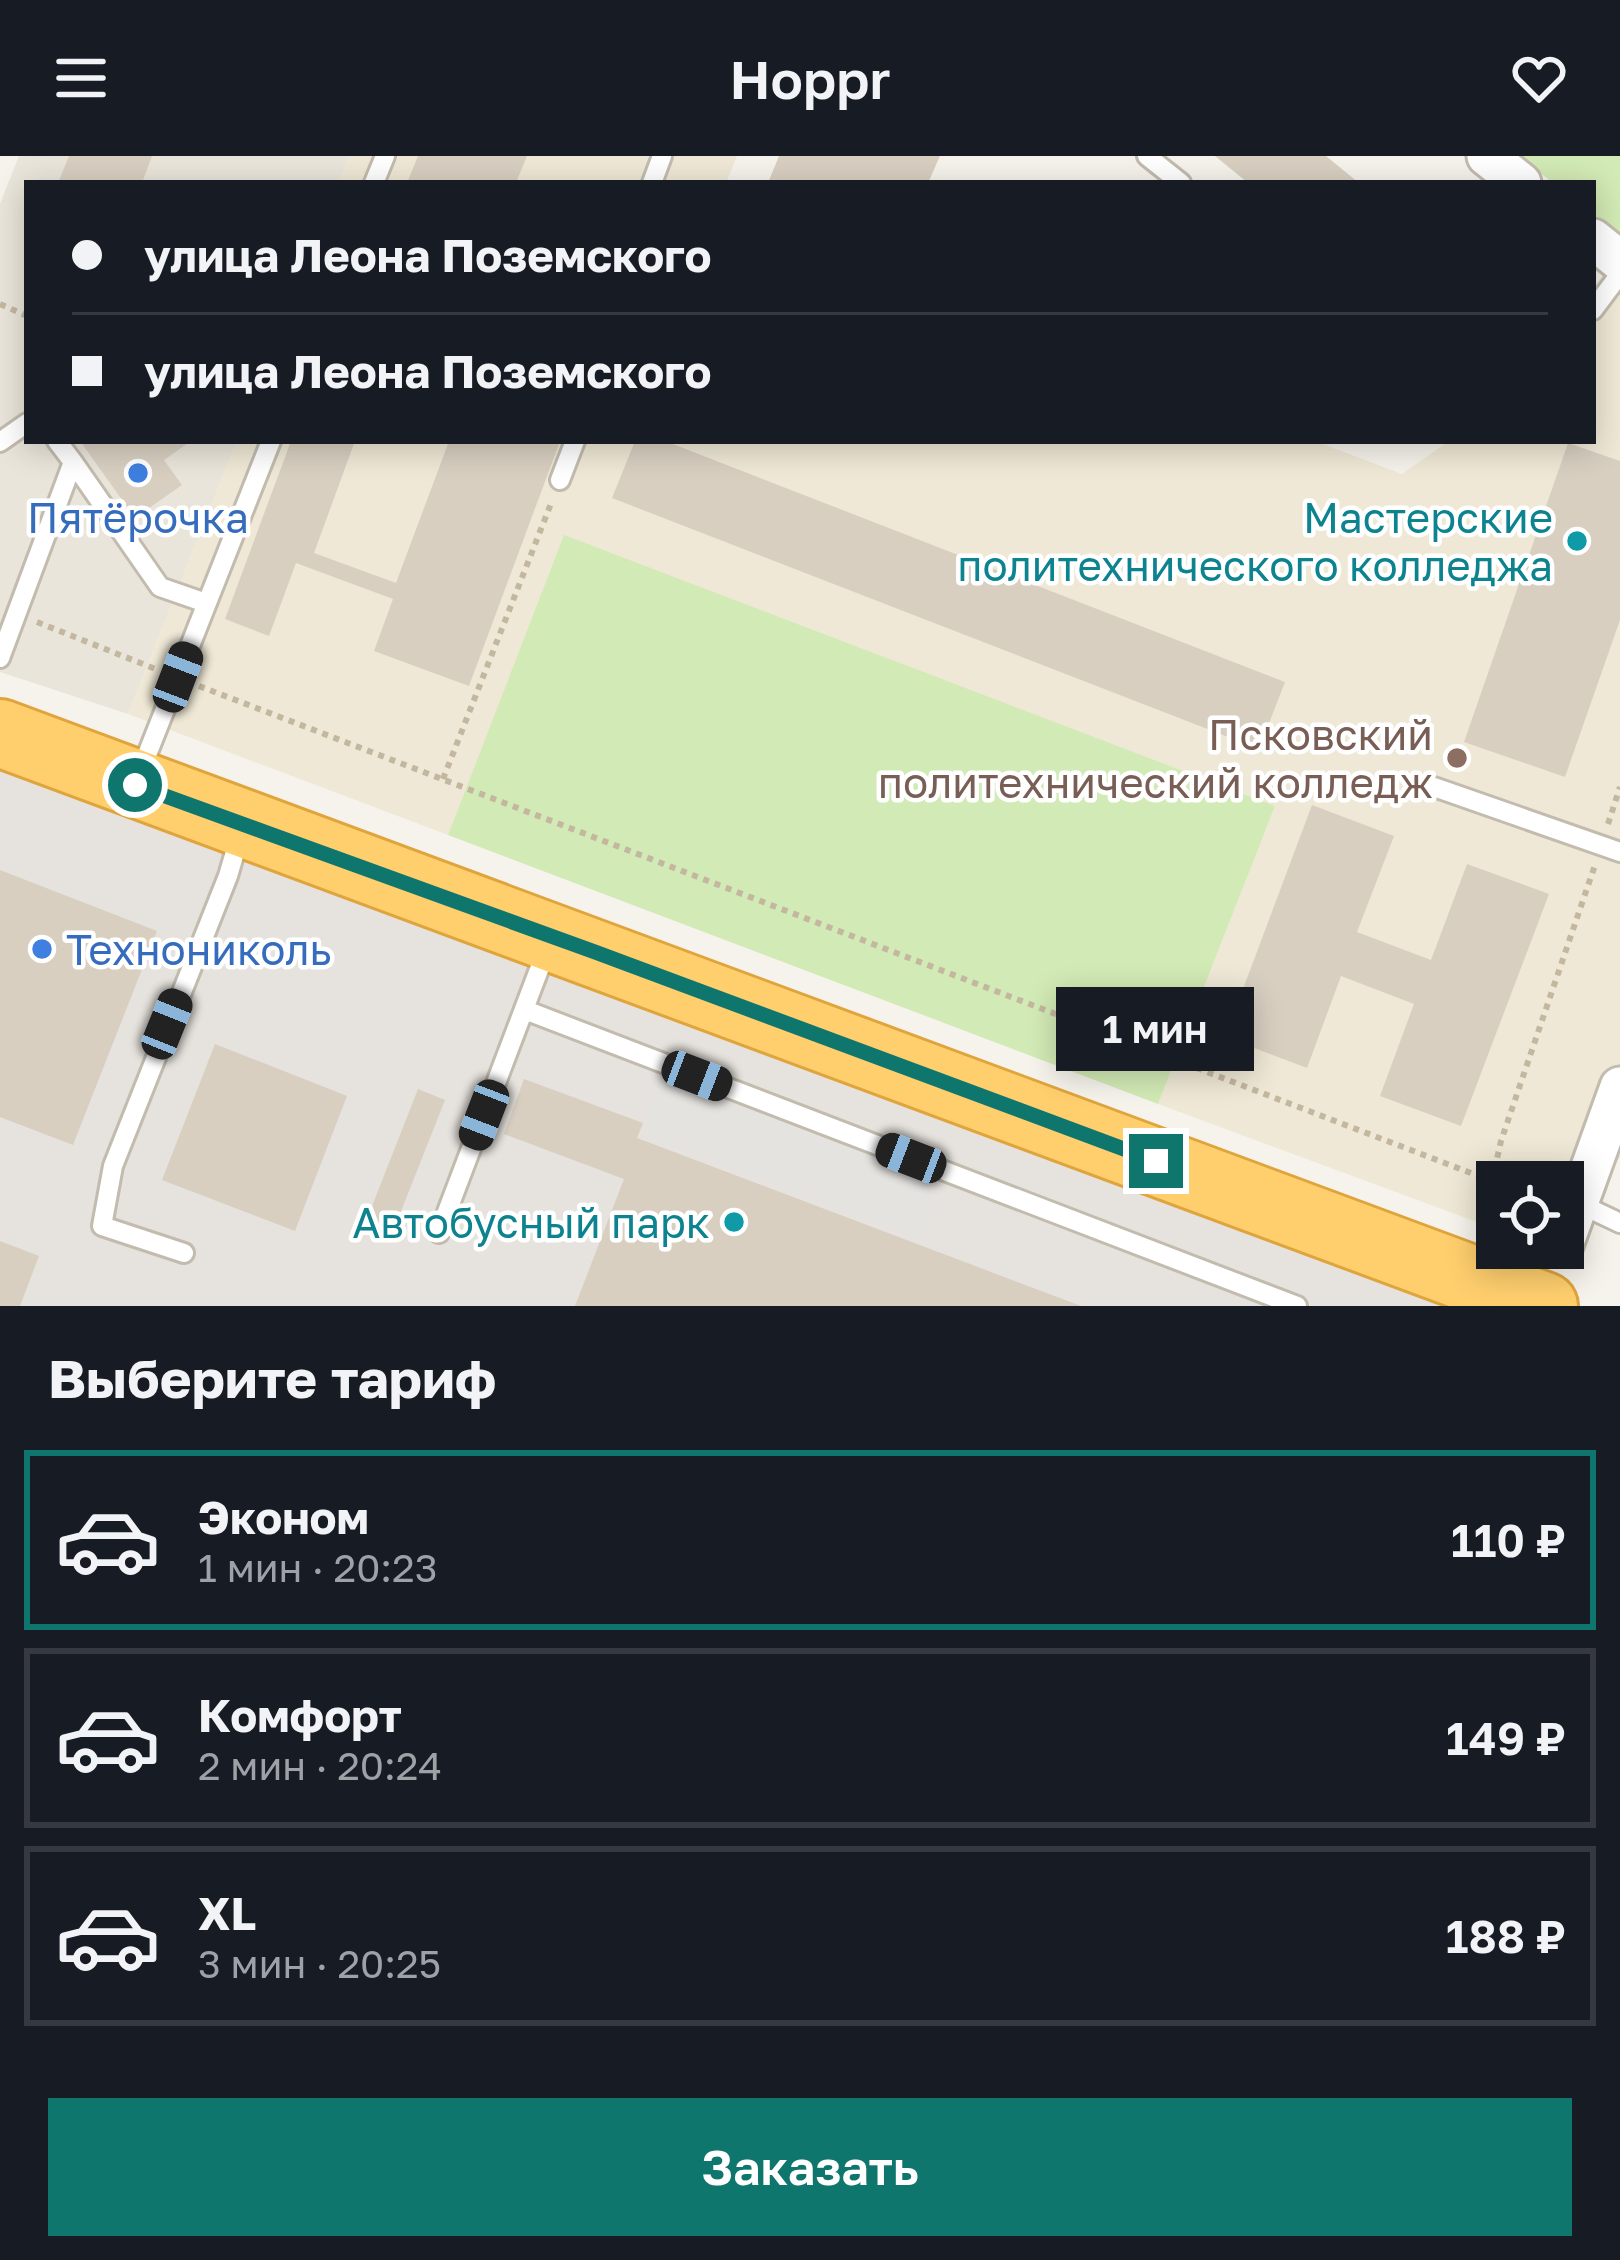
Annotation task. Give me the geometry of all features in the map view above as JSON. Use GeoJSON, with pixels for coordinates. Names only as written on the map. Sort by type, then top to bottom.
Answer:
{"type":"FeatureCollection","features":[{"type":"Feature","properties":{"kind":"highway"},"geometry":{"type":"LineString","coordinates":[[0,733],[1543,1305]]}},
{"type":"Feature","properties":{"kind":"street"},"geometry":{"type":"LineString","coordinates":[[1487,156],[1517,180]]}},
{"type":"Feature","properties":{"kind":"street"},"geometry":{"type":"LineString","coordinates":[[1596,241],[1620,261]]}},
{"type":"Feature","properties":{"kind":"street"},"geometry":{"type":"LineString","coordinates":[[1584,1186],[1620,1087]]}},
{"type":"Feature","properties":{"kind":"street"},"geometry":{"type":"LineString","coordinates":[[1543,1305],[1555,1269]]}},
{"type":"Feature","properties":{"kind":"lane"},"geometry":{"type":"LineString","coordinates":[[1148,156],[1176,180]]}},
{"type":"Feature","properties":{"kind":"lane"},"geometry":{"type":"LineString","coordinates":[[1596,306],[1620,274]]}},
{"type":"Feature","properties":{"kind":"lane"},"geometry":{"type":"LineString","coordinates":[[59,444],[160,586],[206,603]]}},
{"type":"Feature","properties":{"kind":"lane"},"geometry":{"type":"LineString","coordinates":[[135,785],[270,444]]}},
{"type":"Feature","properties":{"kind":"lane"},"geometry":{"type":"LineString","coordinates":[[560,480],[574,444]]}},
{"type":"Feature","properties":{"kind":"lane"},"geometry":{"type":"LineString","coordinates":[[0,658],[73,462]]}},
{"type":"Feature","properties":{"kind":"lane"},"geometry":{"type":"LineString","coordinates":[[1434,787],[1611,849]]}},
{"type":"Feature","properties":{"kind":"lane"},"geometry":{"type":"LineString","coordinates":[[184,1253],[103,1226],[113,1166],[228,876],[243,824]]}},
{"type":"Feature","properties":{"kind":"lane"},"geometry":{"type":"LineString","coordinates":[[439,1233],[552,936]]}},
{"type":"Feature","properties":{"kind":"lane"},"geometry":{"type":"LineString","coordinates":[[525,1010],[1297,1306]]}},
{"type":"Feature","properties":{"kind":"lane"},"geometry":{"type":"LineString","coordinates":[[1584,1206],[1620,1223]]}},
{"type":"Feature","properties":{"kind":"path"},"geometry":{"type":"LineString","coordinates":[[443,780],[560,480]]}},
{"type":"Feature","properties":{"kind":"path"},"geometry":{"type":"LineString","coordinates":[[16,614],[1476,1175]]}},
{"type":"Feature","properties":{"kind":"path"},"geometry":{"type":"LineString","coordinates":[[1498,1161],[1501,1141],[1611,849],[1620,788]]}},
{"type":"Feature","properties":{"kind":"shaded area"},"geometry":{"type":"Polygon","coordinates":[[[19,156],[349,156],[340,180],[24,180],[24,444],[236,444],[128,714],[0,672],[0,204],[19,156]]]}},
{"type":"Feature","properties":{"kind":"shaded area"},"geometry":{"type":"Polygon","coordinates":[[[349,156],[737,156],[727,180],[340,180],[349,156]]]}},
{"type":"Feature","properties":{"kind":"shaded area"},"geometry":{"type":"Polygon","coordinates":[[[1605,272],[1620,285],[1620,1158],[1584,1188],[1584,1161],[1476,1161],[1476,1222],[1158,1104],[1275,806],[564,536],[448,835],[128,714],[236,444],[1323,444],[1402,474],[1445,444],[1596,444],[1596,283],[1605,272]]]}},
{"type":"Feature","properties":{"kind":"shaded area"},"geometry":{"type":"Polygon","coordinates":[[[0,740],[1497,1306],[0,1306],[0,740]]]}},
{"type":"Feature","properties":{"kind":"shaded area"},"geometry":{"type":"Polygon","coordinates":[[[651,1051],[954,1162],[923,1240],[649,1137],[644,1074],[651,1051]]]}},
{"type":"Feature","properties":{"kind":"green space"},"geometry":{"type":"Polygon","coordinates":[[[1519,156],[1620,156],[1620,236],[1596,216],[1596,180],[1549,180],[1519,156]]]}},
{"type":"Feature","properties":{"kind":"green space"},"geometry":{"type":"Polygon","coordinates":[[[564,535],[1275,806],[1158,1104],[448,835],[564,535]]]}},
{"type":"Feature","properties":{"kind":"building"},"geometry":{"type":"Polygon","coordinates":[[[69,156],[152,156],[143,180],[59,180],[69,156]]]}},
{"type":"Feature","properties":{"kind":"building"},"geometry":{"type":"Polygon","coordinates":[[[418,156],[527,156],[517,180],[408,180],[418,156]]]}},
{"type":"Feature","properties":{"kind":"building"},"geometry":{"type":"Polygon","coordinates":[[[779,156],[940,156],[929,180],[769,180],[779,156]]]}},
{"type":"Feature","properties":{"kind":"building"},"geometry":{"type":"Polygon","coordinates":[[[1215,156],[1326,156],[1355,180],[1244,180],[1215,156]]]}},
{"type":"Feature","properties":{"kind":"building","name":"Пятёрочка"},"geometry":{"type":"Polygon","coordinates":[[[82,444],[187,444],[164,460],[182,485],[135,518],[82,444]]]}},
{"type":"Feature","properties":{"kind":"building"},"geometry":{"type":"Polygon","coordinates":[[[290,444],[354,444],[314,553],[396,583],[448,444],[559,444],[469,686],[374,651],[393,599],[296,563],[269,636],[225,619],[290,444]]]}},
{"type":"Feature","properties":{"kind":"building"},"geometry":{"type":"Polygon","coordinates":[[[634,444],[673,444],[1285,682],[1259,749],[612,498],[634,444]]]}},
{"type":"Feature","properties":{"kind":"building","name":"Мастерские политехнического колледжа"},"geometry":{"type":"Polygon","coordinates":[[[1568,444],[1620,461],[1620,620],[1565,777],[1464,742],[1568,444]]]}},
{"type":"Feature","properties":{"kind":"building","name":"Псковский политехнический колледж"},"geometry":{"type":"Polygon","coordinates":[[[1312,805],[1394,836],[1357,932],[1431,960],[1467,864],[1549,894],[1461,1126],[1380,1096],[1414,1004],[1341,976],[1307,1068],[1225,1037],[1312,805]]]}},
{"type":"Feature","properties":{"kind":"building"},"geometry":{"type":"Polygon","coordinates":[[[0,870],[157,931],[73,1145],[0,1117],[0,870]]]}},
{"type":"Feature","properties":{"kind":"building"},"geometry":{"type":"Polygon","coordinates":[[[215,1044],[347,1096],[295,1231],[162,1180],[215,1044]]]}},
{"type":"Feature","properties":{"kind":"building","name":"Автобусный парк"},"geometry":{"type":"Polygon","coordinates":[[[524,1079],[643,1123],[637,1138],[1081,1306],[575,1306],[624,1179],[504,1134],[524,1079]]]}},
{"type":"Feature","properties":{"kind":"building"},"geometry":{"type":"Polygon","coordinates":[[[418,1089],[445,1100],[392,1234],[365,1224],[418,1089]]]}},
{"type":"Feature","properties":{"kind":"building"},"geometry":{"type":"Polygon","coordinates":[[[0,1241],[39,1256],[20,1306],[0,1306],[0,1241]]]}},
{"type":"Feature","properties":{"kind":"place","name":"Пятёрочка"},"geometry":{"type":"Point","coordinates":[138,473]}},
{"type":"Feature","properties":{"kind":"place","name":"Мастерские политехнического колледжа"},"geometry":{"type":"Point","coordinates":[1577,541]}},
{"type":"Feature","properties":{"kind":"place","name":"Псковский политехнический колледж"},"geometry":{"type":"Point","coordinates":[1457,758]}},
{"type":"Feature","properties":{"kind":"place","name":"Технониколь"},"geometry":{"type":"Point","coordinates":[42,949]}},
{"type":"Feature","properties":{"kind":"place","name":"Автобусный парк"},"geometry":{"type":"Point","coordinates":[734,1222]}},
{"type":"Feature","properties":{"kind":"route"},"geometry":{"type":"LineString","coordinates":[[135,785],[1156,1161]]}}]}
